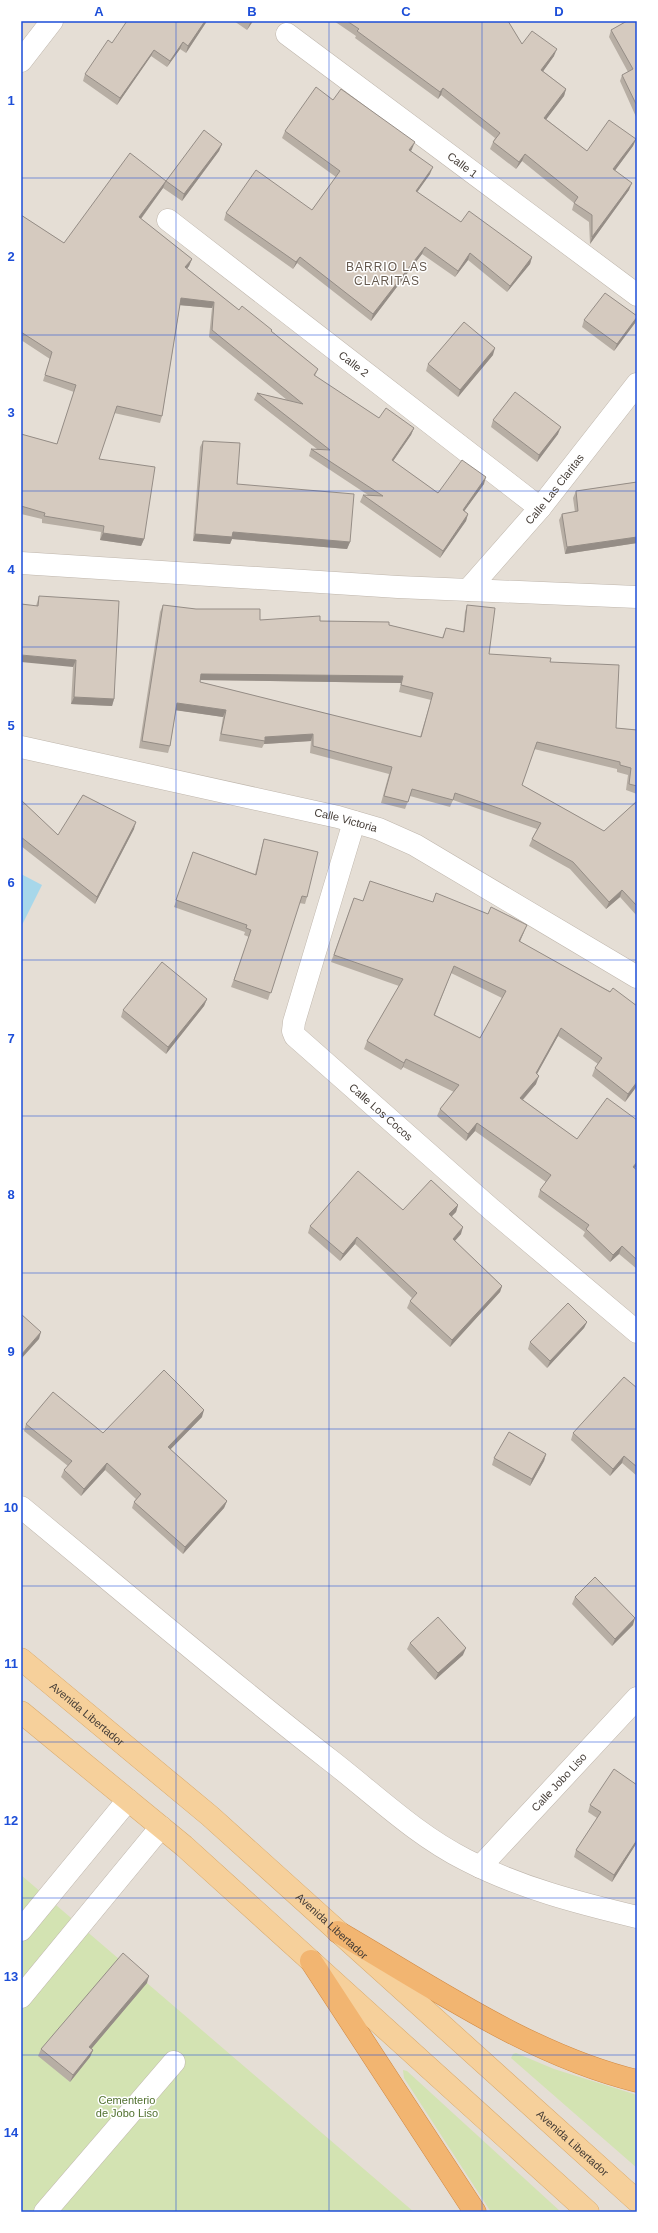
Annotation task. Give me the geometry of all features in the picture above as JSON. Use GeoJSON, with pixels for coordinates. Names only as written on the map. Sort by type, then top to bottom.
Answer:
{"type":"FeatureCollection","features":[{"type":"Feature","properties":{"kind":"highway"},"geometry":{"type":"LineString","coordinates":[[338,1932],[515,2034],[559,2056],[637,2081]]}},
{"type":"Feature","properties":{"kind":"highway"},"geometry":{"type":"LineString","coordinates":[[311,1961],[475,2212]]}},
{"type":"Feature","properties":{"kind":"main road","name":"Avenida Libertador"},"geometry":{"type":"LineString","coordinates":[[21,1659],[210,1816],[637,2202]]}},
{"type":"Feature","properties":{"kind":"main road"},"geometry":{"type":"LineString","coordinates":[[21,1712],[161,1827],[588,2212]]}},
{"type":"Feature","properties":{"kind":"street"},"geometry":{"type":"LineString","coordinates":[[21,61],[52,21]]}},
{"type":"Feature","properties":{"kind":"street","name":"Calle 1"},"geometry":{"type":"LineString","coordinates":[[287,34],[637,295]]}},
{"type":"Feature","properties":{"kind":"street","name":"Calle 2"},"geometry":{"type":"LineString","coordinates":[[168,220],[540,508]]}},
{"type":"Feature","properties":{"kind":"street","name":"Calle Las Claritas"},"geometry":{"type":"LineString","coordinates":[[468,590],[540,508],[637,384]]}},
{"type":"Feature","properties":{"kind":"street"},"geometry":{"type":"LineString","coordinates":[[21,563],[468,590],[637,597]]}},
{"type":"Feature","properties":{"kind":"street","name":"Calle Victoria"},"geometry":{"type":"LineString","coordinates":[[21,747],[354,822],[379,830],[415,845],[637,977]]}},
{"type":"Feature","properties":{"kind":"street","name":"Calle Los Cocos"},"geometry":{"type":"LineString","coordinates":[[354,822],[294,1022],[293,1031],[296,1036],[479,1199],[637,1332]]}},
{"type":"Feature","properties":{"kind":"street"},"geometry":{"type":"LineString","coordinates":[[21,1507],[292,1730],[431,1840],[480,1867],[550,1894],[637,1917]]}},
{"type":"Feature","properties":{"kind":"street","name":"Calle Jobo Liso"},"geometry":{"type":"LineString","coordinates":[[480,1867],[637,1698]]}},
{"type":"Feature","properties":{"kind":"street"},"geometry":{"type":"LineString","coordinates":[[21,1930],[128,1800]]}},
{"type":"Feature","properties":{"kind":"street"},"geometry":{"type":"LineString","coordinates":[[21,1997],[161,1827]]}},
{"type":"Feature","properties":{"kind":"street"},"geometry":{"type":"LineString","coordinates":[[45,2212],[174,2062]]}},
{"type":"Feature","properties":{"kind":"shaded area"},"geometry":{"type":"Polygon","coordinates":[[[21,21],[637,21],[637,2212],[21,2212],[21,21]]]}},
{"type":"Feature","properties":{"kind":"green space","name":"Cementerio de Jobo Liso"},"geometry":{"type":"Polygon","coordinates":[[[21,1875],[414,2212],[21,2212],[21,1875]]]}},
{"type":"Feature","properties":{"kind":"green space"},"geometry":{"type":"Polygon","coordinates":[[[516,2053],[554,2069],[637,2095],[637,2168],[511,2058],[513,2054],[516,2053]]]}},
{"type":"Feature","properties":{"kind":"green space"},"geometry":{"type":"Polygon","coordinates":[[[403,2070],[407,2071],[561,2212],[491,2212],[404,2078],[403,2070]]]}},
{"type":"Feature","properties":{"kind":"water"},"geometry":{"type":"Polygon","coordinates":[[[21,874],[42,885],[21,927],[21,874]]]}},
{"type":"Feature","properties":{"kind":"building"},"geometry":{"type":"Polygon","coordinates":[[[127,21],[205,21],[188,46],[183,42],[170,61],[154,50],[120,98],[85,74],[108,40],[112,43],[127,21]]]}},
{"type":"Feature","properties":{"kind":"building"},"geometry":{"type":"Polygon","coordinates":[[[347,21],[508,21],[522,44],[532,31],[557,49],[541,70],[566,89],[544,118],[587,151],[609,120],[636,139],[613,169],[632,183],[592,237],[592,215],[574,203],[578,197],[525,154],[519,162],[493,142],[500,133],[443,88],[440,92],[357,31],[359,29],[347,21]]]}},
{"type":"Feature","properties":{"kind":"building"},"geometry":{"type":"Polygon","coordinates":[[[627,21],[637,21],[637,106],[622,75],[633,69],[611,30],[627,21]]]}},
{"type":"Feature","properties":{"kind":"building"},"geometry":{"type":"Polygon","coordinates":[[[316,87],[333,100],[341,89],[415,142],[409,150],[433,167],[416,191],[461,222],[469,211],[532,257],[510,286],[470,253],[458,271],[425,247],[373,314],[300,257],[296,262],[226,213],[256,170],[312,210],[340,171],[285,131],[316,87]]]}},
{"type":"Feature","properties":{"kind":"building"},"geometry":{"type":"Polygon","coordinates":[[[204,130],[222,144],[184,194],[166,181],[204,130]]]}},
{"type":"Feature","properties":{"kind":"building"},"geometry":{"type":"Polygon","coordinates":[[[130,153],[166,181],[139,217],[192,259],[185,267],[239,310],[242,306],[272,330],[271,331],[318,369],[314,375],[379,418],[386,408],[414,428],[392,460],[438,493],[462,460],[486,477],[463,510],[468,514],[443,551],[363,495],[383,496],[311,449],[330,450],[257,393],[303,404],[212,330],[214,302],[181,298],[162,416],[117,406],[99,459],[155,467],[144,539],[103,533],[104,526],[44,516],[45,513],[21,506],[21,434],[57,444],[76,385],[45,375],[52,352],[21,332],[21,215],[64,243],[130,153]]]}},
{"type":"Feature","properties":{"kind":"building"},"geometry":{"type":"Polygon","coordinates":[[[605,293],[637,316],[617,344],[584,320],[605,293]]]}},
{"type":"Feature","properties":{"kind":"building"},"geometry":{"type":"Polygon","coordinates":[[[464,322],[495,348],[460,390],[428,364],[464,322]]]}},
{"type":"Feature","properties":{"kind":"building"},"geometry":{"type":"Polygon","coordinates":[[[515,392],[561,427],[539,455],[493,420],[515,392]]]}},
{"type":"Feature","properties":{"kind":"building"},"geometry":{"type":"Polygon","coordinates":[[[203,441],[240,443],[237,484],[354,494],[350,542],[233,532],[232,537],[195,534],[203,441]]]}},
{"type":"Feature","properties":{"kind":"building"},"geometry":{"type":"Polygon","coordinates":[[[637,482],[637,537],[567,547],[562,514],[578,511],[576,491],[637,482]]]}},
{"type":"Feature","properties":{"kind":"building"},"geometry":{"type":"Polygon","coordinates":[[[39,596],[119,601],[114,699],[74,697],[76,660],[21,655],[21,604],[38,606],[39,596]]]}},
{"type":"Feature","properties":{"kind":"building"},"geometry":{"type":"Polygon","coordinates":[[[163,605],[196,609],[260,609],[260,620],[320,616],[320,621],[389,622],[389,625],[443,638],[446,628],[464,632],[467,605],[495,608],[489,654],[551,658],[550,662],[619,665],[616,728],[637,730],[637,786],[629,784],[631,768],[620,765],[620,762],[537,742],[522,785],[604,831],[637,801],[637,906],[622,890],[609,902],[573,862],[532,839],[541,823],[455,793],[453,800],[412,789],[408,802],[384,796],[392,767],[313,746],[313,734],[265,737],[265,741],[221,734],[226,710],[177,703],[170,746],[142,741],[163,605]],[[201,674],[200,682],[421,737],[433,693],[401,685],[403,676],[201,674]]]}},
{"type":"Feature","properties":{"kind":"building"},"geometry":{"type":"Polygon","coordinates":[[[83,795],[136,822],[97,897],[21,837],[21,800],[58,835],[83,795]]]}},
{"type":"Feature","properties":{"kind":"building"},"geometry":{"type":"Polygon","coordinates":[[[264,839],[318,852],[307,897],[302,896],[271,993],[234,980],[251,930],[246,928],[247,925],[176,900],[193,852],[256,875],[264,839]]]}},
{"type":"Feature","properties":{"kind":"building"},"geometry":{"type":"Polygon","coordinates":[[[370,881],[433,902],[436,893],[488,914],[491,907],[527,925],[519,941],[610,992],[613,988],[637,1006],[637,1082],[628,1094],[595,1068],[602,1058],[561,1028],[536,1073],[539,1076],[520,1098],[577,1139],[607,1098],[637,1120],[637,1162],[633,1167],[637,1170],[637,1260],[622,1246],[613,1255],[586,1229],[589,1225],[540,1190],[551,1175],[477,1123],[468,1134],[440,1109],[459,1085],[406,1059],[404,1063],[367,1041],[403,979],[334,955],[354,898],[363,901],[370,881]],[[454,966],[434,1015],[480,1038],[506,991],[454,966]]]}},
{"type":"Feature","properties":{"kind":"building"},"geometry":{"type":"Polygon","coordinates":[[[162,962],[207,999],[168,1047],[123,1010],[162,962]]]}},
{"type":"Feature","properties":{"kind":"building"},"geometry":{"type":"Polygon","coordinates":[[[358,1171],[403,1210],[431,1180],[458,1205],[449,1214],[463,1227],[453,1239],[502,1286],[452,1340],[410,1301],[417,1293],[357,1237],[343,1254],[310,1226],[358,1171]]]}},
{"type":"Feature","properties":{"kind":"building"},"geometry":{"type":"Polygon","coordinates":[[[568,1303],[587,1322],[550,1361],[530,1342],[568,1303]]]}},
{"type":"Feature","properties":{"kind":"building"},"geometry":{"type":"Polygon","coordinates":[[[21,1314],[41,1332],[21,1355],[21,1314]]]}},
{"type":"Feature","properties":{"kind":"building"},"geometry":{"type":"Polygon","coordinates":[[[164,1370],[204,1410],[168,1447],[227,1501],[185,1547],[134,1502],[141,1494],[107,1463],[84,1489],[64,1470],[72,1461],[26,1424],[53,1392],[103,1433],[164,1370]]]}},
{"type":"Feature","properties":{"kind":"building"},"geometry":{"type":"Polygon","coordinates":[[[624,1377],[637,1388],[637,1467],[624,1456],[613,1469],[573,1433],[624,1377]]]}},
{"type":"Feature","properties":{"kind":"building"},"geometry":{"type":"Polygon","coordinates":[[[509,1432],[546,1454],[532,1479],[494,1458],[509,1432]]]}},
{"type":"Feature","properties":{"kind":"building"},"geometry":{"type":"Polygon","coordinates":[[[595,1577],[635,1618],[615,1639],[575,1597],[595,1577]]]}},
{"type":"Feature","properties":{"kind":"building"},"geometry":{"type":"Polygon","coordinates":[[[438,1617],[466,1648],[438,1673],[410,1643],[438,1617]]]}},
{"type":"Feature","properties":{"kind":"building"},"geometry":{"type":"Polygon","coordinates":[[[614,1769],[637,1785],[637,1840],[614,1875],[576,1850],[601,1812],[590,1805],[614,1769]]]}},
{"type":"Feature","properties":{"kind":"building"},"geometry":{"type":"Polygon","coordinates":[[[123,1953],[149,1976],[89,2047],[93,2050],[73,2075],[41,2049],[123,1953]]]}},
{"type":"Feature","properties":{"kind":"district","name":"BARRIO LAS CLARITAS"},"geometry":{"type":"Point","coordinates":[387,274]}}]}
